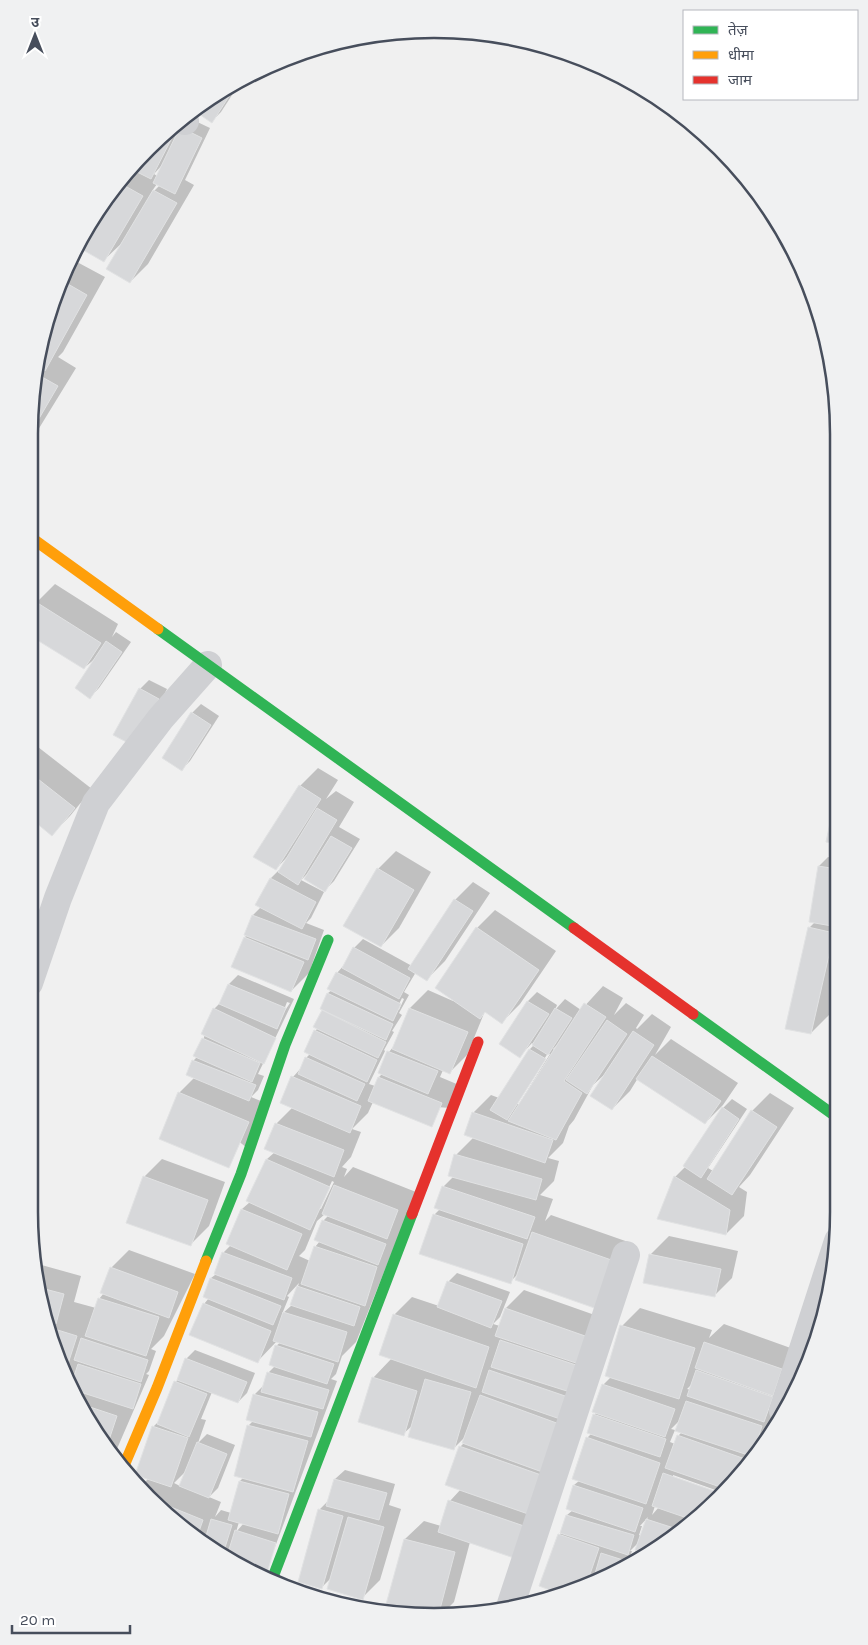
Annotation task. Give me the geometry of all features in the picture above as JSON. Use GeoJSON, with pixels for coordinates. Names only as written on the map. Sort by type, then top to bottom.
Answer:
{"type":"FeatureCollection","features":[{"type":"Feature","properties":{"kind":"street"},"geometry":{"type":"LineString","coordinates":[[38,542],[830,1112]]}},
{"type":"Feature","properties":{"kind":"street"},"geometry":{"type":"LineString","coordinates":[[38,957],[58,898],[96,803],[161,718],[208,665]]}},
{"type":"Feature","properties":{"kind":"street"},"geometry":{"type":"LineString","coordinates":[[126,1460],[157,1388],[192,1294],[241,1174],[285,1045],[328,940]]}},
{"type":"Feature","properties":{"kind":"street"},"geometry":{"type":"LineString","coordinates":[[274,1574],[478,1042]]}},
{"type":"Feature","properties":{"kind":"street"},"geometry":{"type":"LineString","coordinates":[[512,1600],[626,1255]]}},
{"type":"Feature","properties":{"kind":"street"},"geometry":{"type":"LineString","coordinates":[[794,1376],[823,1287]]}},
{"type":"Feature","properties":{"kind":"building"},"geometry":{"type":"Polygon","coordinates":[[[230,94],[212,123],[199,114],[230,94]]]}},
{"type":"Feature","properties":{"kind":"building"},"geometry":{"type":"Polygon","coordinates":[[[182,128],[202,138],[175,194],[153,183],[178,132],[182,128]]]}},
{"type":"Feature","properties":{"kind":"building"},"geometry":{"type":"Polygon","coordinates":[[[173,136],[151,179],[137,172],[173,136]]]}},
{"type":"Feature","properties":{"kind":"building"},"geometry":{"type":"Polygon","coordinates":[[[125,186],[143,196],[104,262],[83,250],[104,214],[125,186]]]}},
{"type":"Feature","properties":{"kind":"building"},"geometry":{"type":"Polygon","coordinates":[[[153,190],[177,203],[130,283],[106,269],[153,190]]]}},
{"type":"Feature","properties":{"kind":"building"},"geometry":{"type":"Polygon","coordinates":[[[67,284],[87,295],[45,371],[43,370],[51,331],[67,284]]]}},
{"type":"Feature","properties":{"kind":"building"},"geometry":{"type":"Polygon","coordinates":[[[42,377],[58,386],[38,420],[42,377]]]}},
{"type":"Feature","properties":{"kind":"building"},"geometry":{"type":"Polygon","coordinates":[[[38,603],[101,643],[84,669],[38,641],[38,603]]]}},
{"type":"Feature","properties":{"kind":"building"},"geometry":{"type":"Polygon","coordinates":[[[106,641],[122,652],[90,699],[75,688],[106,641]]]}},
{"type":"Feature","properties":{"kind":"building"},"geometry":{"type":"Polygon","coordinates":[[[139,688],[159,699],[134,746],[113,735],[139,688]]]}},
{"type":"Feature","properties":{"kind":"building"},"geometry":{"type":"Polygon","coordinates":[[[191,712],[211,725],[182,771],[162,758],[191,712]]]}},
{"type":"Feature","properties":{"kind":"building"},"geometry":{"type":"Polygon","coordinates":[[[38,779],[75,808],[52,836],[38,824],[38,779]]]}},
{"type":"Feature","properties":{"kind":"building"},"geometry":{"type":"Polygon","coordinates":[[[299,785],[321,799],[276,870],[253,857],[299,785]]]}},
{"type":"Feature","properties":{"kind":"building"},"geometry":{"type":"Polygon","coordinates":[[[317,808],[337,820],[298,885],[278,872],[317,808]]]}},
{"type":"Feature","properties":{"kind":"building"},"geometry":{"type":"Polygon","coordinates":[[[830,823],[830,843],[826,842],[830,823]]]}},
{"type":"Feature","properties":{"kind":"building"},"geometry":{"type":"Polygon","coordinates":[[[331,836],[352,848],[325,892],[304,879],[331,836]]]}},
{"type":"Feature","properties":{"kind":"building"},"geometry":{"type":"Polygon","coordinates":[[[818,866],[830,868],[830,926],[809,922],[818,866]]]}},
{"type":"Feature","properties":{"kind":"building"},"geometry":{"type":"Polygon","coordinates":[[[377,868],[414,890],[381,947],[343,926],[377,868]]]}},
{"type":"Feature","properties":{"kind":"building"},"geometry":{"type":"Polygon","coordinates":[[[270,878],[316,902],[302,929],[255,905],[270,878]]]}},
{"type":"Feature","properties":{"kind":"building"},"geometry":{"type":"Polygon","coordinates":[[[454,899],[473,911],[427,981],[408,969],[454,899]]]}},
{"type":"Feature","properties":{"kind":"building"},"geometry":{"type":"Polygon","coordinates":[[[252,915],[316,939],[308,960],[244,935],[252,915]]]}},
{"type":"Feature","properties":{"kind":"building"},"geometry":{"type":"Polygon","coordinates":[[[476,927],[539,970],[502,1024],[485,1012],[480,1019],[435,988],[476,927]]]}},
{"type":"Feature","properties":{"kind":"building"},"geometry":{"type":"Polygon","coordinates":[[[808,927],[830,932],[830,951],[811,1034],[785,1029],[808,927]]]}},
{"type":"Feature","properties":{"kind":"building"},"geometry":{"type":"Polygon","coordinates":[[[244,937],[304,962],[291,992],[231,967],[244,937]]]}},
{"type":"Feature","properties":{"kind":"building"},"geometry":{"type":"Polygon","coordinates":[[[353,947],[410,978],[399,999],[342,968],[353,947]]]}},
{"type":"Feature","properties":{"kind":"building"},"geometry":{"type":"Polygon","coordinates":[[[336,972],[401,1004],[393,1021],[327,989],[336,972]]]}},
{"type":"Feature","properties":{"kind":"building"},"geometry":{"type":"Polygon","coordinates":[[[228,984],[286,1008],[277,1029],[219,1004],[228,984]]]}},
{"type":"Feature","properties":{"kind":"building"},"geometry":{"type":"Polygon","coordinates":[[[327,993],[393,1024],[386,1040],[320,1009],[327,993]]]}},
{"type":"Feature","properties":{"kind":"building"},"geometry":{"type":"Polygon","coordinates":[[[527,1001],[549,1014],[520,1058],[499,1044],[527,1001]]]}},
{"type":"Feature","properties":{"kind":"building"},"geometry":{"type":"Polygon","coordinates":[[[584,1003],[606,1017],[564,1081],[582,1093],[556,1140],[508,1121],[584,1003]]]}},
{"type":"Feature","properties":{"kind":"building"},"geometry":{"type":"Polygon","coordinates":[[[213,1008],[276,1038],[264,1064],[201,1034],[213,1008]]]}},
{"type":"Feature","properties":{"kind":"building"},"geometry":{"type":"Polygon","coordinates":[[[409,1008],[468,1032],[450,1074],[392,1049],[409,1008]]]}},
{"type":"Feature","properties":{"kind":"building"},"geometry":{"type":"Polygon","coordinates":[[[555,1008],[572,1018],[548,1055],[532,1045],[555,1008]]]}},
{"type":"Feature","properties":{"kind":"building"},"geometry":{"type":"Polygon","coordinates":[[[322,1010],[386,1042],[378,1058],[313,1027],[322,1010]]]}},
{"type":"Feature","properties":{"kind":"building"},"geometry":{"type":"Polygon","coordinates":[[[607,1020],[627,1034],[587,1094],[566,1080],[607,1020]]]}},
{"type":"Feature","properties":{"kind":"building"},"geometry":{"type":"Polygon","coordinates":[[[314,1030],[377,1060],[367,1082],[304,1052],[314,1030]]]}},
{"type":"Feature","properties":{"kind":"building"},"geometry":{"type":"Polygon","coordinates":[[[633,1031],[654,1045],[612,1110],[590,1096],[633,1031]]]}},
{"type":"Feature","properties":{"kind":"building"},"geometry":{"type":"Polygon","coordinates":[[[202,1038],[260,1063],[252,1082],[193,1056],[202,1038]]]}},
{"type":"Feature","properties":{"kind":"building"},"geometry":{"type":"Polygon","coordinates":[[[529,1049],[546,1059],[507,1120],[490,1110],[529,1049]]]}},
{"type":"Feature","properties":{"kind":"building"},"geometry":{"type":"Polygon","coordinates":[[[387,1051],[438,1071],[428,1094],[378,1073],[387,1051]]]}},
{"type":"Feature","properties":{"kind":"building"},"geometry":{"type":"Polygon","coordinates":[[[652,1056],[721,1101],[705,1124],[636,1079],[652,1056]]]}},
{"type":"Feature","properties":{"kind":"building"},"geometry":{"type":"Polygon","coordinates":[[[305,1057],[365,1084],[357,1101],[298,1074],[305,1057]]]}},
{"type":"Feature","properties":{"kind":"building"},"geometry":{"type":"Polygon","coordinates":[[[192,1060],[256,1085],[249,1101],[186,1075],[192,1060]]]}},
{"type":"Feature","properties":{"kind":"building"},"geometry":{"type":"Polygon","coordinates":[[[291,1076],[361,1106],[350,1133],[280,1103],[291,1076]]]}},
{"type":"Feature","properties":{"kind":"building"},"geometry":{"type":"Polygon","coordinates":[[[378,1077],[442,1103],[432,1127],[368,1101],[378,1077]]]}},
{"type":"Feature","properties":{"kind":"building"},"geometry":{"type":"Polygon","coordinates":[[[178,1092],[249,1122],[229,1168],[159,1139],[178,1092]]]}},
{"type":"Feature","properties":{"kind":"building"},"geometry":{"type":"Polygon","coordinates":[[[722,1107],[739,1119],[701,1178],[683,1166],[722,1107]]]}},
{"type":"Feature","properties":{"kind":"building"},"geometry":{"type":"Polygon","coordinates":[[[751,1110],[777,1127],[732,1195],[707,1179],[751,1110]]]}},
{"type":"Feature","properties":{"kind":"building"},"geometry":{"type":"Polygon","coordinates":[[[472,1112],[553,1140],[545,1163],[464,1135],[472,1112]]]}},
{"type":"Feature","properties":{"kind":"building"},"geometry":{"type":"Polygon","coordinates":[[[275,1123],[344,1150],[334,1177],[264,1149],[275,1123]]]}},
{"type":"Feature","properties":{"kind":"building"},"geometry":{"type":"Polygon","coordinates":[[[454,1154],[542,1179],[536,1200],[448,1176],[454,1154]]]}},
{"type":"Feature","properties":{"kind":"building"},"geometry":{"type":"Polygon","coordinates":[[[266,1159],[330,1187],[310,1230],[246,1201],[266,1159]]]}},
{"type":"Feature","properties":{"kind":"building"},"geometry":{"type":"Polygon","coordinates":[[[143,1176],[208,1200],[191,1246],[126,1223],[143,1176]]]}},
{"type":"Feature","properties":{"kind":"building"},"geometry":{"type":"Polygon","coordinates":[[[674,1176],[730,1210],[726,1235],[657,1219],[674,1176]]]}},
{"type":"Feature","properties":{"kind":"building"},"geometry":{"type":"Polygon","coordinates":[[[334,1185],[398,1210],[387,1239],[322,1214],[334,1185]]]}},
{"type":"Feature","properties":{"kind":"building"},"geometry":{"type":"Polygon","coordinates":[[[442,1186],[535,1217],[527,1239],[434,1208],[442,1186]]]}},
{"type":"Feature","properties":{"kind":"building"},"geometry":{"type":"Polygon","coordinates":[[[241,1209],[302,1234],[287,1270],[226,1244],[241,1209]]]}},
{"type":"Feature","properties":{"kind":"building"},"geometry":{"type":"Polygon","coordinates":[[[433,1214],[523,1244],[511,1284],[419,1254],[433,1214]]]}},
{"type":"Feature","properties":{"kind":"building"},"geometry":{"type":"Polygon","coordinates":[[[322,1220],[386,1244],[378,1265],[314,1240],[322,1220]]]}},
{"type":"Feature","properties":{"kind":"building"},"geometry":{"type":"Polygon","coordinates":[[[532,1232],[617,1262],[600,1310],[515,1280],[532,1232]]]}},
{"type":"Feature","properties":{"kind":"building"},"geometry":{"type":"Polygon","coordinates":[[[314,1246],[377,1267],[365,1306],[301,1284],[314,1246]]]}},
{"type":"Feature","properties":{"kind":"building"},"geometry":{"type":"Polygon","coordinates":[[[222,1252],[292,1278],[284,1300],[214,1274],[222,1252]]]}},
{"type":"Feature","properties":{"kind":"building"},"geometry":{"type":"Polygon","coordinates":[[[649,1254],[721,1269],[715,1297],[643,1283],[649,1254]]]}},
{"type":"Feature","properties":{"kind":"building"},"geometry":{"type":"Polygon","coordinates":[[[110,1267],[178,1292],[169,1318],[100,1293],[110,1267]]]}},
{"type":"Feature","properties":{"kind":"building"},"geometry":{"type":"Polygon","coordinates":[[[210,1278],[281,1306],[273,1325],[203,1297],[210,1278]]]}},
{"type":"Feature","properties":{"kind":"building"},"geometry":{"type":"Polygon","coordinates":[[[447,1281],[502,1301],[491,1328],[437,1307],[447,1281]]]}},
{"type":"Feature","properties":{"kind":"building"},"geometry":{"type":"Polygon","coordinates":[[[297,1286],[360,1307],[354,1326],[290,1305],[297,1286]]]}},
{"type":"Feature","properties":{"kind":"building"},"geometry":{"type":"Polygon","coordinates":[[[45,1289],[64,1294],[56,1324],[51,1314],[45,1289]]]}},
{"type":"Feature","properties":{"kind":"building"},"geometry":{"type":"Polygon","coordinates":[[[98,1298],[159,1317],[146,1356],[85,1336],[98,1298]]]}},
{"type":"Feature","properties":{"kind":"building"},"geometry":{"type":"Polygon","coordinates":[[[203,1303],[271,1331],[258,1363],[189,1335],[203,1303]]]}},
{"type":"Feature","properties":{"kind":"building"},"geometry":{"type":"Polygon","coordinates":[[[505,1308],[588,1337],[579,1364],[495,1336],[505,1308]]]}},
{"type":"Feature","properties":{"kind":"building"},"geometry":{"type":"Polygon","coordinates":[[[283,1312],[347,1332],[338,1362],[273,1341],[283,1312]]]}},
{"type":"Feature","properties":{"kind":"building"},"geometry":{"type":"Polygon","coordinates":[[[393,1314],[489,1347],[476,1388],[379,1355],[393,1314]]]}},
{"type":"Feature","properties":{"kind":"building"},"geometry":{"type":"Polygon","coordinates":[[[620,1325],[695,1348],[679,1399],[605,1376],[620,1325]]]}},
{"type":"Feature","properties":{"kind":"building"},"geometry":{"type":"Polygon","coordinates":[[[56,1330],[77,1336],[68,1363],[56,1330]]]}},
{"type":"Feature","properties":{"kind":"building"},"geometry":{"type":"Polygon","coordinates":[[[81,1338],[148,1360],[141,1382],[74,1360],[81,1338]]]}},
{"type":"Feature","properties":{"kind":"building"},"geometry":{"type":"Polygon","coordinates":[[[500,1340],[579,1366],[570,1392],[491,1367],[500,1340]]]}},
{"type":"Feature","properties":{"kind":"building"},"geometry":{"type":"Polygon","coordinates":[[[704,1342],[782,1369],[773,1396],[695,1368],[704,1342]]]}},
{"type":"Feature","properties":{"kind":"building"},"geometry":{"type":"Polygon","coordinates":[[[275,1345],[334,1364],[327,1384],[269,1365],[275,1345]]]}},
{"type":"Feature","properties":{"kind":"building"},"geometry":{"type":"Polygon","coordinates":[[[185,1358],[247,1382],[238,1403],[177,1380],[185,1358]]]}},
{"type":"Feature","properties":{"kind":"building"},"geometry":{"type":"Polygon","coordinates":[[[78,1364],[141,1384],[133,1409],[82,1393],[74,1376],[78,1364]]]}},
{"type":"Feature","properties":{"kind":"building"},"geometry":{"type":"Polygon","coordinates":[[[489,1370],[571,1398],[563,1420],[482,1392],[489,1370]]]}},
{"type":"Feature","properties":{"kind":"building"},"geometry":{"type":"Polygon","coordinates":[[[696,1370],[773,1397],[764,1422],[687,1396],[696,1370]]]}},
{"type":"Feature","properties":{"kind":"building"},"geometry":{"type":"Polygon","coordinates":[[[267,1372],[329,1390],[323,1409],[261,1392],[267,1372]]]}},
{"type":"Feature","properties":{"kind":"building"},"geometry":{"type":"Polygon","coordinates":[[[372,1377],[417,1391],[404,1436],[358,1422],[372,1377]]]}},
{"type":"Feature","properties":{"kind":"building"},"geometry":{"type":"Polygon","coordinates":[[[425,1379],[471,1392],[454,1450],[408,1437],[425,1379]]]}},
{"type":"Feature","properties":{"kind":"building"},"geometry":{"type":"Polygon","coordinates":[[[174,1381],[207,1394],[189,1437],[157,1424],[174,1381]]]}},
{"type":"Feature","properties":{"kind":"building"},"geometry":{"type":"Polygon","coordinates":[[[602,1384],[675,1409],[665,1437],[592,1412],[602,1384]]]}},
{"type":"Feature","properties":{"kind":"building"},"geometry":{"type":"Polygon","coordinates":[[[253,1394],[318,1412],[311,1437],[246,1420],[253,1394]]]}},
{"type":"Feature","properties":{"kind":"building"},"geometry":{"type":"Polygon","coordinates":[[[480,1395],[562,1425],[545,1473],[462,1443],[480,1395]]]}},
{"type":"Feature","properties":{"kind":"building"},"geometry":{"type":"Polygon","coordinates":[[[686,1401],[762,1426],[757,1440],[747,1455],[675,1431],[686,1401]]]}},
{"type":"Feature","properties":{"kind":"building"},"geometry":{"type":"Polygon","coordinates":[[[90,1407],[117,1416],[109,1439],[90,1407]]]}},
{"type":"Feature","properties":{"kind":"building"},"geometry":{"type":"Polygon","coordinates":[[[593,1414],[666,1439],[660,1457],[587,1433],[593,1414]]]}},
{"type":"Feature","properties":{"kind":"building"},"geometry":{"type":"Polygon","coordinates":[[[247,1425],[308,1441],[293,1492],[234,1476],[247,1425]]]}},
{"type":"Feature","properties":{"kind":"building"},"geometry":{"type":"Polygon","coordinates":[[[152,1426],[188,1438],[171,1487],[141,1477],[136,1472],[152,1426]]]}},
{"type":"Feature","properties":{"kind":"building"},"geometry":{"type":"Polygon","coordinates":[[[677,1435],[744,1458],[718,1486],[665,1468],[677,1435]]]}},
{"type":"Feature","properties":{"kind":"building"},"geometry":{"type":"Polygon","coordinates":[[[586,1437],[660,1463],[646,1504],[572,1479],[586,1437]]]}},
{"type":"Feature","properties":{"kind":"building"},"geometry":{"type":"Polygon","coordinates":[[[197,1442],[227,1454],[209,1498],[179,1486],[197,1442]]]}},
{"type":"Feature","properties":{"kind":"building"},"geometry":{"type":"Polygon","coordinates":[[[459,1446],[544,1476],[531,1515],[445,1485],[459,1446]]]}},
{"type":"Feature","properties":{"kind":"building"},"geometry":{"type":"Polygon","coordinates":[[[663,1473],[714,1491],[685,1517],[652,1506],[663,1473]]]}},
{"type":"Feature","properties":{"kind":"building"},"geometry":{"type":"Polygon","coordinates":[[[334,1479],[387,1493],[379,1520],[326,1506],[334,1479]]]}},
{"type":"Feature","properties":{"kind":"building"},"geometry":{"type":"Polygon","coordinates":[[[239,1481],[289,1494],[278,1534],[228,1520],[239,1481]]]}},
{"type":"Feature","properties":{"kind":"building"},"geometry":{"type":"Polygon","coordinates":[[[573,1485],[643,1508],[635,1532],[566,1509],[573,1485]]]}},
{"type":"Feature","properties":{"kind":"building"},"geometry":{"type":"Polygon","coordinates":[[[448,1500],[524,1526],[514,1558],[438,1532],[448,1500]]]}},
{"type":"Feature","properties":{"kind":"building"},"geometry":{"type":"Polygon","coordinates":[[[171,1507],[203,1520],[199,1530],[171,1507]]]}},
{"type":"Feature","properties":{"kind":"building"},"geometry":{"type":"Polygon","coordinates":[[[318,1509],[343,1516],[322,1589],[298,1582],[318,1509]]]}},
{"type":"Feature","properties":{"kind":"building"},"geometry":{"type":"Polygon","coordinates":[[[566,1515],[634,1535],[628,1555],[560,1533],[566,1515]]]}},
{"type":"Feature","properties":{"kind":"building"},"geometry":{"type":"Polygon","coordinates":[[[348,1517],[384,1527],[363,1600],[327,1589],[348,1517]]]}},
{"type":"Feature","properties":{"kind":"building"},"geometry":{"type":"Polygon","coordinates":[[[211,1519],[232,1525],[225,1548],[206,1535],[211,1519]]]}},
{"type":"Feature","properties":{"kind":"building"},"geometry":{"type":"Polygon","coordinates":[[[646,1519],[673,1528],[654,1541],[637,1551],[635,1550],[646,1519]]]}},
{"type":"Feature","properties":{"kind":"building"},"geometry":{"type":"Polygon","coordinates":[[[235,1530],[276,1543],[268,1571],[229,1550],[235,1530]]]}},
{"type":"Feature","properties":{"kind":"building"},"geometry":{"type":"Polygon","coordinates":[[[558,1534],[599,1548],[590,1575],[549,1590],[539,1586],[558,1534]]]}},
{"type":"Feature","properties":{"kind":"building"},"geometry":{"type":"Polygon","coordinates":[[[404,1539],[455,1552],[440,1608],[386,1604],[404,1539]]]}},
{"type":"Feature","properties":{"kind":"building"},"geometry":{"type":"Polygon","coordinates":[[[601,1553],[622,1560],[609,1567],[595,1573],[601,1553]]]}},
{"type":"Feature","properties":{"kind":"traffic: fast"},"geometry":{"type":"LineString","coordinates":[[158,629],[574,928]]}},
{"type":"Feature","properties":{"kind":"traffic: fast"},"geometry":{"type":"LineString","coordinates":[[206,1261],[241,1174],[285,1045],[328,940]]}},
{"type":"Feature","properties":{"kind":"traffic: fast"},"geometry":{"type":"LineString","coordinates":[[693,1014],[830,1112]]}},
{"type":"Feature","properties":{"kind":"traffic: fast"},"geometry":{"type":"LineString","coordinates":[[274,1574],[412,1214]]}},
{"type":"Feature","properties":{"kind":"traffic: slow"},"geometry":{"type":"LineString","coordinates":[[38,542],[158,629]]}},
{"type":"Feature","properties":{"kind":"traffic: slow"},"geometry":{"type":"LineString","coordinates":[[126,1460],[157,1388],[206,1261]]}},
{"type":"Feature","properties":{"kind":"traffic: jam"},"geometry":{"type":"LineString","coordinates":[[574,928],[693,1014]]}},
{"type":"Feature","properties":{"kind":"traffic: jam"},"geometry":{"type":"LineString","coordinates":[[412,1214],[478,1042]]}}]}
